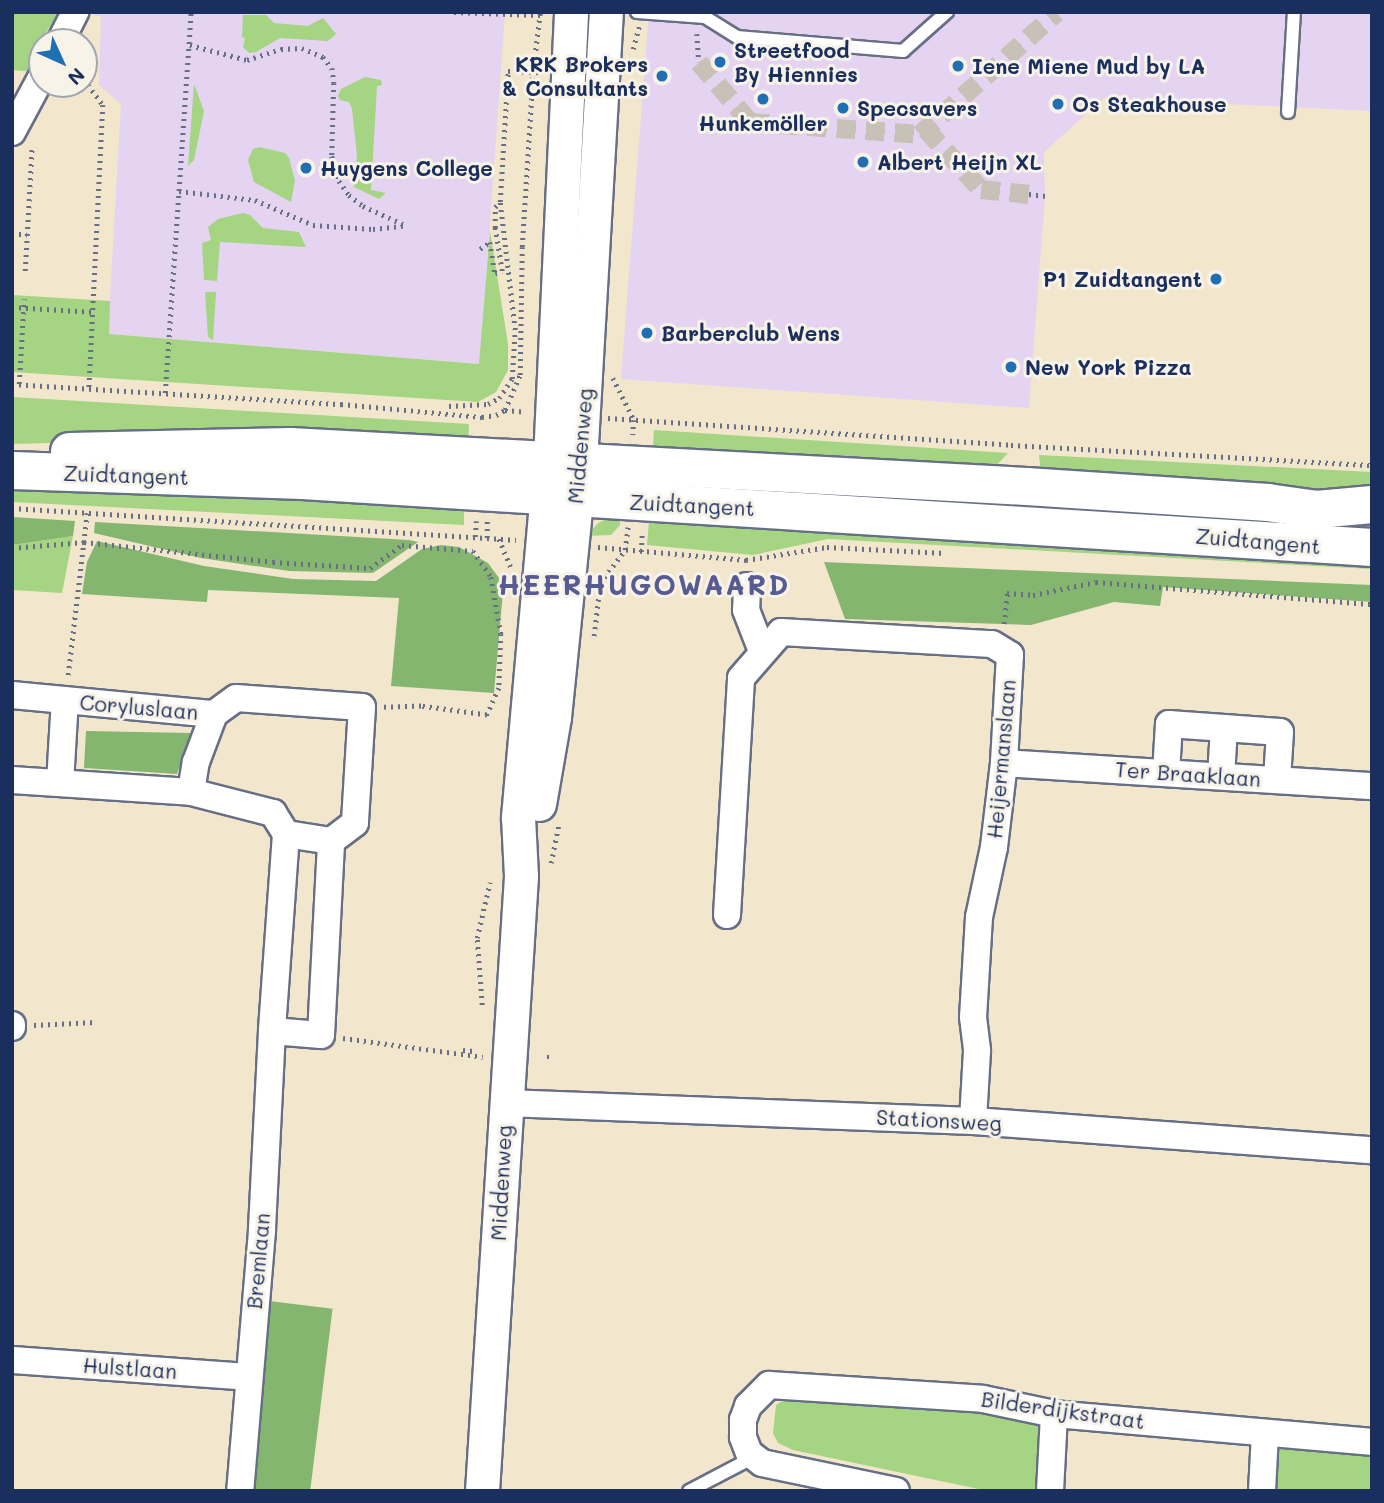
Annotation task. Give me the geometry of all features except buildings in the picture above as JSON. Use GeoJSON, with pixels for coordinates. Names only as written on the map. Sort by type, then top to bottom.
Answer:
{"type":"FeatureCollection","features":[{"type":"Feature","properties":{"kind":"main road","name":"Zuidtangent"},"geometry":{"type":"LineString","coordinates":[[12,452],[290,446],[1026,485],[1267,502],[1316,509],[1372,504]]}},
{"type":"Feature","properties":{"kind":"main road","name":"Zuidtangent"},"geometry":{"type":"LineString","coordinates":[[12,470],[302,480],[1372,547]]}},
{"type":"Feature","properties":{"kind":"street"},"geometry":{"type":"LineString","coordinates":[[67,28],[75,12]]}},
{"type":"Feature","properties":{"kind":"street","name":"Middenweg"},"geometry":{"type":"LineString","coordinates":[[482,1491],[521,876],[536,819],[554,717],[562,498],[606,12]]}},
{"type":"Feature","properties":{"kind":"street","name":"Middenweg"},"geometry":{"type":"LineString","coordinates":[[550,13],[568,74],[565,460]]}},
{"type":"Feature","properties":{"kind":"street"},"geometry":{"type":"LineString","coordinates":[[17,123],[30,98]]}},
{"type":"Feature","properties":{"kind":"street"},"geometry":{"type":"LineString","coordinates":[[747,586],[746,610],[762,651]]}},
{"type":"Feature","properties":{"kind":"street","name":"Heijermanslaan"},"geometry":{"type":"LineString","coordinates":[[727,915],[741,678],[781,632],[992,644],[1010,655],[1004,763],[994,847],[979,917],[973,1017],[977,1051],[973,1121]]}},
{"type":"Feature","properties":{"kind":"street","name":"Coryluslaan"},"geometry":{"type":"LineString","coordinates":[[12,695],[214,713]]}},
{"type":"Feature","properties":{"kind":"street","name":"Coryluslaan"},"geometry":{"type":"LineString","coordinates":[[191,792],[196,762],[214,713],[236,698],[362,707]]}},
{"type":"Feature","properties":{"kind":"street","name":"Coryluslaan"},"geometry":{"type":"LineString","coordinates":[[60,783],[65,699]]}},
{"type":"Feature","properties":{"kind":"street"},"geometry":{"type":"LineString","coordinates":[[12,780],[191,792],[273,813],[286,834],[331,841],[355,823],[362,707]]}},
{"type":"Feature","properties":{"kind":"street"},"geometry":{"type":"LineString","coordinates":[[1166,773],[1169,724],[1280,732],[1277,780]]}},
{"type":"Feature","properties":{"kind":"street"},"geometry":{"type":"LineString","coordinates":[[1221,776],[1224,728]]}},
{"type":"Feature","properties":{"kind":"street","name":"Ter Braaklaan"},"geometry":{"type":"LineString","coordinates":[[1004,763],[1372,786]]}},
{"type":"Feature","properties":{"kind":"street","name":"Bremlaan"},"geometry":{"type":"LineString","coordinates":[[240,1491],[262,1231],[286,834]]}},
{"type":"Feature","properties":{"kind":"street"},"geometry":{"type":"LineString","coordinates":[[272,1031],[321,1035],[331,841]]}},
{"type":"Feature","properties":{"kind":"street","name":"Stationsweg"},"geometry":{"type":"LineString","coordinates":[[506,1103],[973,1121],[1372,1150]]}},
{"type":"Feature","properties":{"kind":"street","name":"Hulstlaan"},"geometry":{"type":"LineString","coordinates":[[12,1360],[248,1377]]}},
{"type":"Feature","properties":{"kind":"street","name":"Bilderdijkstraat"},"geometry":{"type":"LineString","coordinates":[[754,1457],[743,1437],[743,1420],[757,1394],[769,1385],[983,1399],[1054,1414],[1372,1442]]}},
{"type":"Feature","properties":{"kind":"street"},"geometry":{"type":"LineString","coordinates":[[1050,1491],[1054,1414]]}},
{"type":"Feature","properties":{"kind":"street"},"geometry":{"type":"LineString","coordinates":[[1262,1491],[1265,1433]]}},
{"type":"Feature","properties":{"kind":"street"},"geometry":{"type":"LineString","coordinates":[[754,1457],[762,1463],[895,1491]]}},
{"type":"Feature","properties":{"kind":"lane"},"geometry":{"type":"LineString","coordinates":[[637,12],[705,17],[737,37],[903,51],[947,12]]}},
{"type":"Feature","properties":{"kind":"lane"},"geometry":{"type":"LineString","coordinates":[[1288,112],[1294,12]]}},
{"type":"Feature","properties":{"kind":"lane"},"geometry":{"type":"LineString","coordinates":[[689,1491],[754,1457]]}},
{"type":"Feature","properties":{"kind":"path"},"geometry":{"type":"LineString","coordinates":[[164,393],[191,12]]}},
{"type":"Feature","properties":{"kind":"path"},"geometry":{"type":"LineString","coordinates":[[454,12],[550,13],[533,71],[522,247],[520,375],[505,410]]}},
{"type":"Feature","properties":{"kind":"path"},"geometry":{"type":"LineString","coordinates":[[696,16],[699,62]]}},
{"type":"Feature","properties":{"kind":"path"},"geometry":{"type":"LineString","coordinates":[[179,191],[255,200],[313,225],[373,229],[405,225],[363,206],[349,195],[339,181],[332,156],[334,83],[332,68],[323,57],[302,48],[281,49],[247,60],[208,47],[190,45]]}},
{"type":"Feature","properties":{"kind":"path"},"geometry":{"type":"LineString","coordinates":[[449,406],[484,405],[499,398],[512,379],[515,330],[500,202],[508,71],[568,74]]}},
{"type":"Feature","properties":{"kind":"path"},"geometry":{"type":"LineString","coordinates":[[89,389],[95,312],[103,105],[98,98]]}},
{"type":"Feature","properties":{"kind":"path"},"geometry":{"type":"LineString","coordinates":[[17,123],[34,123],[25,271]]}},
{"type":"Feature","properties":{"kind":"path"},"geometry":{"type":"LineString","coordinates":[[1029,194],[1045,196]]}},
{"type":"Feature","properties":{"kind":"path"},"geometry":{"type":"LineString","coordinates":[[490,242],[495,272],[502,271],[495,207],[500,202]]}},
{"type":"Feature","properties":{"kind":"path"},"geometry":{"type":"LineString","coordinates":[[12,233],[27,234]]}},
{"type":"Feature","properties":{"kind":"path"},"geometry":{"type":"LineString","coordinates":[[480,249],[503,236]]}},
{"type":"Feature","properties":{"kind":"path"},"geometry":{"type":"LineString","coordinates":[[23,299],[15,384],[341,404],[482,416],[496,415],[505,410],[530,412]]}},
{"type":"Feature","properties":{"kind":"path"},"geometry":{"type":"LineString","coordinates":[[12,307],[95,312]]}},
{"type":"Feature","properties":{"kind":"path"},"geometry":{"type":"LineString","coordinates":[[482,416],[484,405]]}},
{"type":"Feature","properties":{"kind":"path"},"geometry":{"type":"LineString","coordinates":[[599,417],[1011,445],[1372,465]]}},
{"type":"Feature","properties":{"kind":"path"},"geometry":{"type":"LineString","coordinates":[[12,508],[523,540]]}},
{"type":"Feature","properties":{"kind":"path"},"geometry":{"type":"LineString","coordinates":[[65,699],[87,513]]}},
{"type":"Feature","properties":{"kind":"path"},"geometry":{"type":"LineString","coordinates":[[487,517],[487,538]]}},
{"type":"Feature","properties":{"kind":"path"},"geometry":{"type":"LineString","coordinates":[[12,548],[84,542],[273,562],[370,568],[402,545],[473,551],[491,577],[501,634],[499,688],[487,715],[421,706],[362,707]]}},
{"type":"Feature","properties":{"kind":"path"},"geometry":{"type":"LineString","coordinates":[[591,547],[746,561],[827,547],[952,554]]}},
{"type":"Feature","properties":{"kind":"path"},"geometry":{"type":"LineString","coordinates":[[1002,650],[1007,593],[1033,595],[1096,582],[1372,604]]}},
{"type":"Feature","properties":{"kind":"path"},"geometry":{"type":"LineString","coordinates":[[12,1026],[96,1022]]}},
{"type":"Feature","properties":{"kind":"path"},"geometry":{"type":"LineString","coordinates":[[321,1035],[483,1057]]}},
{"type":"Feature","properties":{"kind":"path"},"geometry":{"type":"LineString","coordinates":[[463,1051],[473,1051]]}},
{"type":"Feature","properties":{"kind":"path"},"geometry":{"type":"LineString","coordinates":[[547,1057],[554,1058]]}},
{"type":"Feature","properties":{"kind":"shaded area","name":"Huygens College"},"geometry":{"type":"Polygon","coordinates":[[[85,12],[505,12],[480,364],[108,334],[121,104],[99,85],[101,17],[85,12]]]}},
{"type":"Feature","properties":{"kind":"shaded area"},"geometry":{"type":"Polygon","coordinates":[[[649,12],[1372,12],[1372,111],[1104,98],[1044,152],[1045,196],[1029,408],[621,379],[649,12]]]}},
{"type":"Feature","properties":{"kind":"green space"},"geometry":{"type":"Polygon","coordinates":[[[12,12],[60,12],[49,28],[28,28],[28,71],[12,70],[12,12]]]}},
{"type":"Feature","properties":{"kind":"green space"},"geometry":{"type":"Polygon","coordinates":[[[243,15],[266,15],[274,23],[308,26],[323,18],[336,34],[328,41],[280,38],[256,52],[249,53],[243,47],[243,15]]]}},
{"type":"Feature","properties":{"kind":"green space"},"geometry":{"type":"Polygon","coordinates":[[[365,77],[381,80],[382,85],[377,86],[371,190],[386,193],[379,199],[354,187],[357,155],[352,109],[349,102],[340,100],[338,96],[341,89],[365,77]]]}},
{"type":"Feature","properties":{"kind":"green space"},"geometry":{"type":"Polygon","coordinates":[[[194,84],[204,111],[194,160],[188,166],[194,84]]]}},
{"type":"Feature","properties":{"kind":"green space"},"geometry":{"type":"Polygon","coordinates":[[[259,147],[285,153],[289,158],[295,181],[291,202],[254,182],[248,160],[253,149],[259,147]]]}},
{"type":"Feature","properties":{"kind":"green space"},"geometry":{"type":"Polygon","coordinates":[[[243,213],[250,215],[263,228],[299,232],[306,247],[220,242],[217,281],[204,280],[202,243],[211,240],[208,227],[218,219],[243,213]]]}},
{"type":"Feature","properties":{"kind":"green space"},"geometry":{"type":"Polygon","coordinates":[[[490,231],[508,344],[508,370],[496,392],[478,402],[12,372],[12,295],[110,301],[109,334],[479,364],[490,231]]]}},
{"type":"Feature","properties":{"kind":"green space"},"geometry":{"type":"Polygon","coordinates":[[[205,292],[216,292],[213,340],[208,337],[205,292]]]}},
{"type":"Feature","properties":{"kind":"green space"},"geometry":{"type":"Polygon","coordinates":[[[12,397],[469,424],[468,448],[307,436],[12,444],[12,397]]]}},
{"type":"Feature","properties":{"kind":"green space"},"geometry":{"type":"Polygon","coordinates":[[[654,430],[1008,453],[994,468],[653,448],[654,430]]]}},
{"type":"Feature","properties":{"kind":"green space"},"geometry":{"type":"Polygon","coordinates":[[[1039,455],[1372,472],[1372,496],[1041,473],[1039,455]]]}},
{"type":"Feature","properties":{"kind":"green space"},"geometry":{"type":"Polygon","coordinates":[[[12,479],[100,481],[464,510],[464,525],[12,502],[12,479]]]}},
{"type":"Feature","properties":{"kind":"green space"},"geometry":{"type":"Polygon","coordinates":[[[650,509],[1372,556],[1372,569],[828,539],[753,555],[647,545],[650,509]]]}},
{"type":"Feature","properties":{"kind":"green space"},"geometry":{"type":"Polygon","coordinates":[[[620,511],[620,525],[611,535],[587,536],[597,524],[620,511]]]}},
{"type":"Feature","properties":{"kind":"green space"},"geometry":{"type":"Polygon","coordinates":[[[12,517],[75,521],[73,536],[12,545],[12,517]]]}},
{"type":"Feature","properties":{"kind":"green space"},"geometry":{"type":"Polygon","coordinates":[[[95,522],[418,542],[373,573],[289,571],[201,558],[94,533],[95,522]]]}},
{"type":"Feature","properties":{"kind":"green space"},"geometry":{"type":"Polygon","coordinates":[[[73,536],[62,593],[12,590],[12,545],[73,536]]]}},
{"type":"Feature","properties":{"kind":"green space"},"geometry":{"type":"Polygon","coordinates":[[[97,541],[204,566],[293,579],[376,581],[422,549],[441,545],[459,547],[488,563],[499,578],[503,591],[494,693],[391,686],[399,598],[208,590],[207,602],[82,594],[87,562],[97,541]]]}},
{"type":"Feature","properties":{"kind":"green space"},"geometry":{"type":"Polygon","coordinates":[[[824,562],[1372,585],[1372,602],[1163,587],[1160,606],[1114,602],[1031,625],[845,619],[824,562]]]}},
{"type":"Feature","properties":{"kind":"green space"},"geometry":{"type":"Polygon","coordinates":[[[86,731],[191,733],[177,774],[84,768],[86,731]]]}},
{"type":"Feature","properties":{"kind":"green space"},"geometry":{"type":"Polygon","coordinates":[[[269,1301],[333,1309],[310,1491],[246,1490],[269,1301]]]}},
{"type":"Feature","properties":{"kind":"green space"},"geometry":{"type":"Polygon","coordinates":[[[787,1398],[965,1410],[1021,1418],[1042,1428],[1038,1491],[988,1491],[793,1450],[778,1443],[773,1433],[776,1405],[787,1398]]]}},
{"type":"Feature","properties":{"kind":"green space"},"geometry":{"type":"Polygon","coordinates":[[[1279,1449],[1372,1455],[1372,1491],[1277,1491],[1279,1449]]]}},
{"type":"Feature","properties":{"kind":"tunnel"},"geometry":{"type":"LineString","coordinates":[[699,62],[750,122],[920,134],[1057,12]]}},
{"type":"Feature","properties":{"kind":"tunnel"},"geometry":{"type":"LineString","coordinates":[[926,129],[981,189],[1029,194]]}},
{"type":"Feature","properties":{"kind":"place","name":"Streetfood By Hiennies"},"geometry":{"type":"Point","coordinates":[720,62]}},
{"type":"Feature","properties":{"kind":"place","name":"Iene Miene Mud by LA"},"geometry":{"type":"Point","coordinates":[958,66]}},
{"type":"Feature","properties":{"kind":"place","name":"KRK Brokers & Consultants"},"geometry":{"type":"Point","coordinates":[662,76]}},
{"type":"Feature","properties":{"kind":"place","name":"Hunkemöller"},"geometry":{"type":"Point","coordinates":[763,99]}},
{"type":"Feature","properties":{"kind":"place","name":"Os Steakhouse"},"geometry":{"type":"Point","coordinates":[1058,104]}},
{"type":"Feature","properties":{"kind":"place","name":"Specsavers"},"geometry":{"type":"Point","coordinates":[843,108]}},
{"type":"Feature","properties":{"kind":"place","name":"Albert Heijn XL"},"geometry":{"type":"Point","coordinates":[863,162]}},
{"type":"Feature","properties":{"kind":"place","name":"Huygens College"},"geometry":{"type":"Point","coordinates":[306,168]}},
{"type":"Feature","properties":{"kind":"place","name":"P1 Zuidtangent"},"geometry":{"type":"Point","coordinates":[1216,279]}},
{"type":"Feature","properties":{"kind":"place","name":"Barberclub Wens"},"geometry":{"type":"Point","coordinates":[647,333]}},
{"type":"Feature","properties":{"kind":"place","name":"New York Pizza"},"geometry":{"type":"Point","coordinates":[1011,367]}},
{"type":"Feature","properties":{"kind":"district","name":"HEERHUGOWAARD"},"geometry":{"type":"Point","coordinates":[644,584]}}]}
